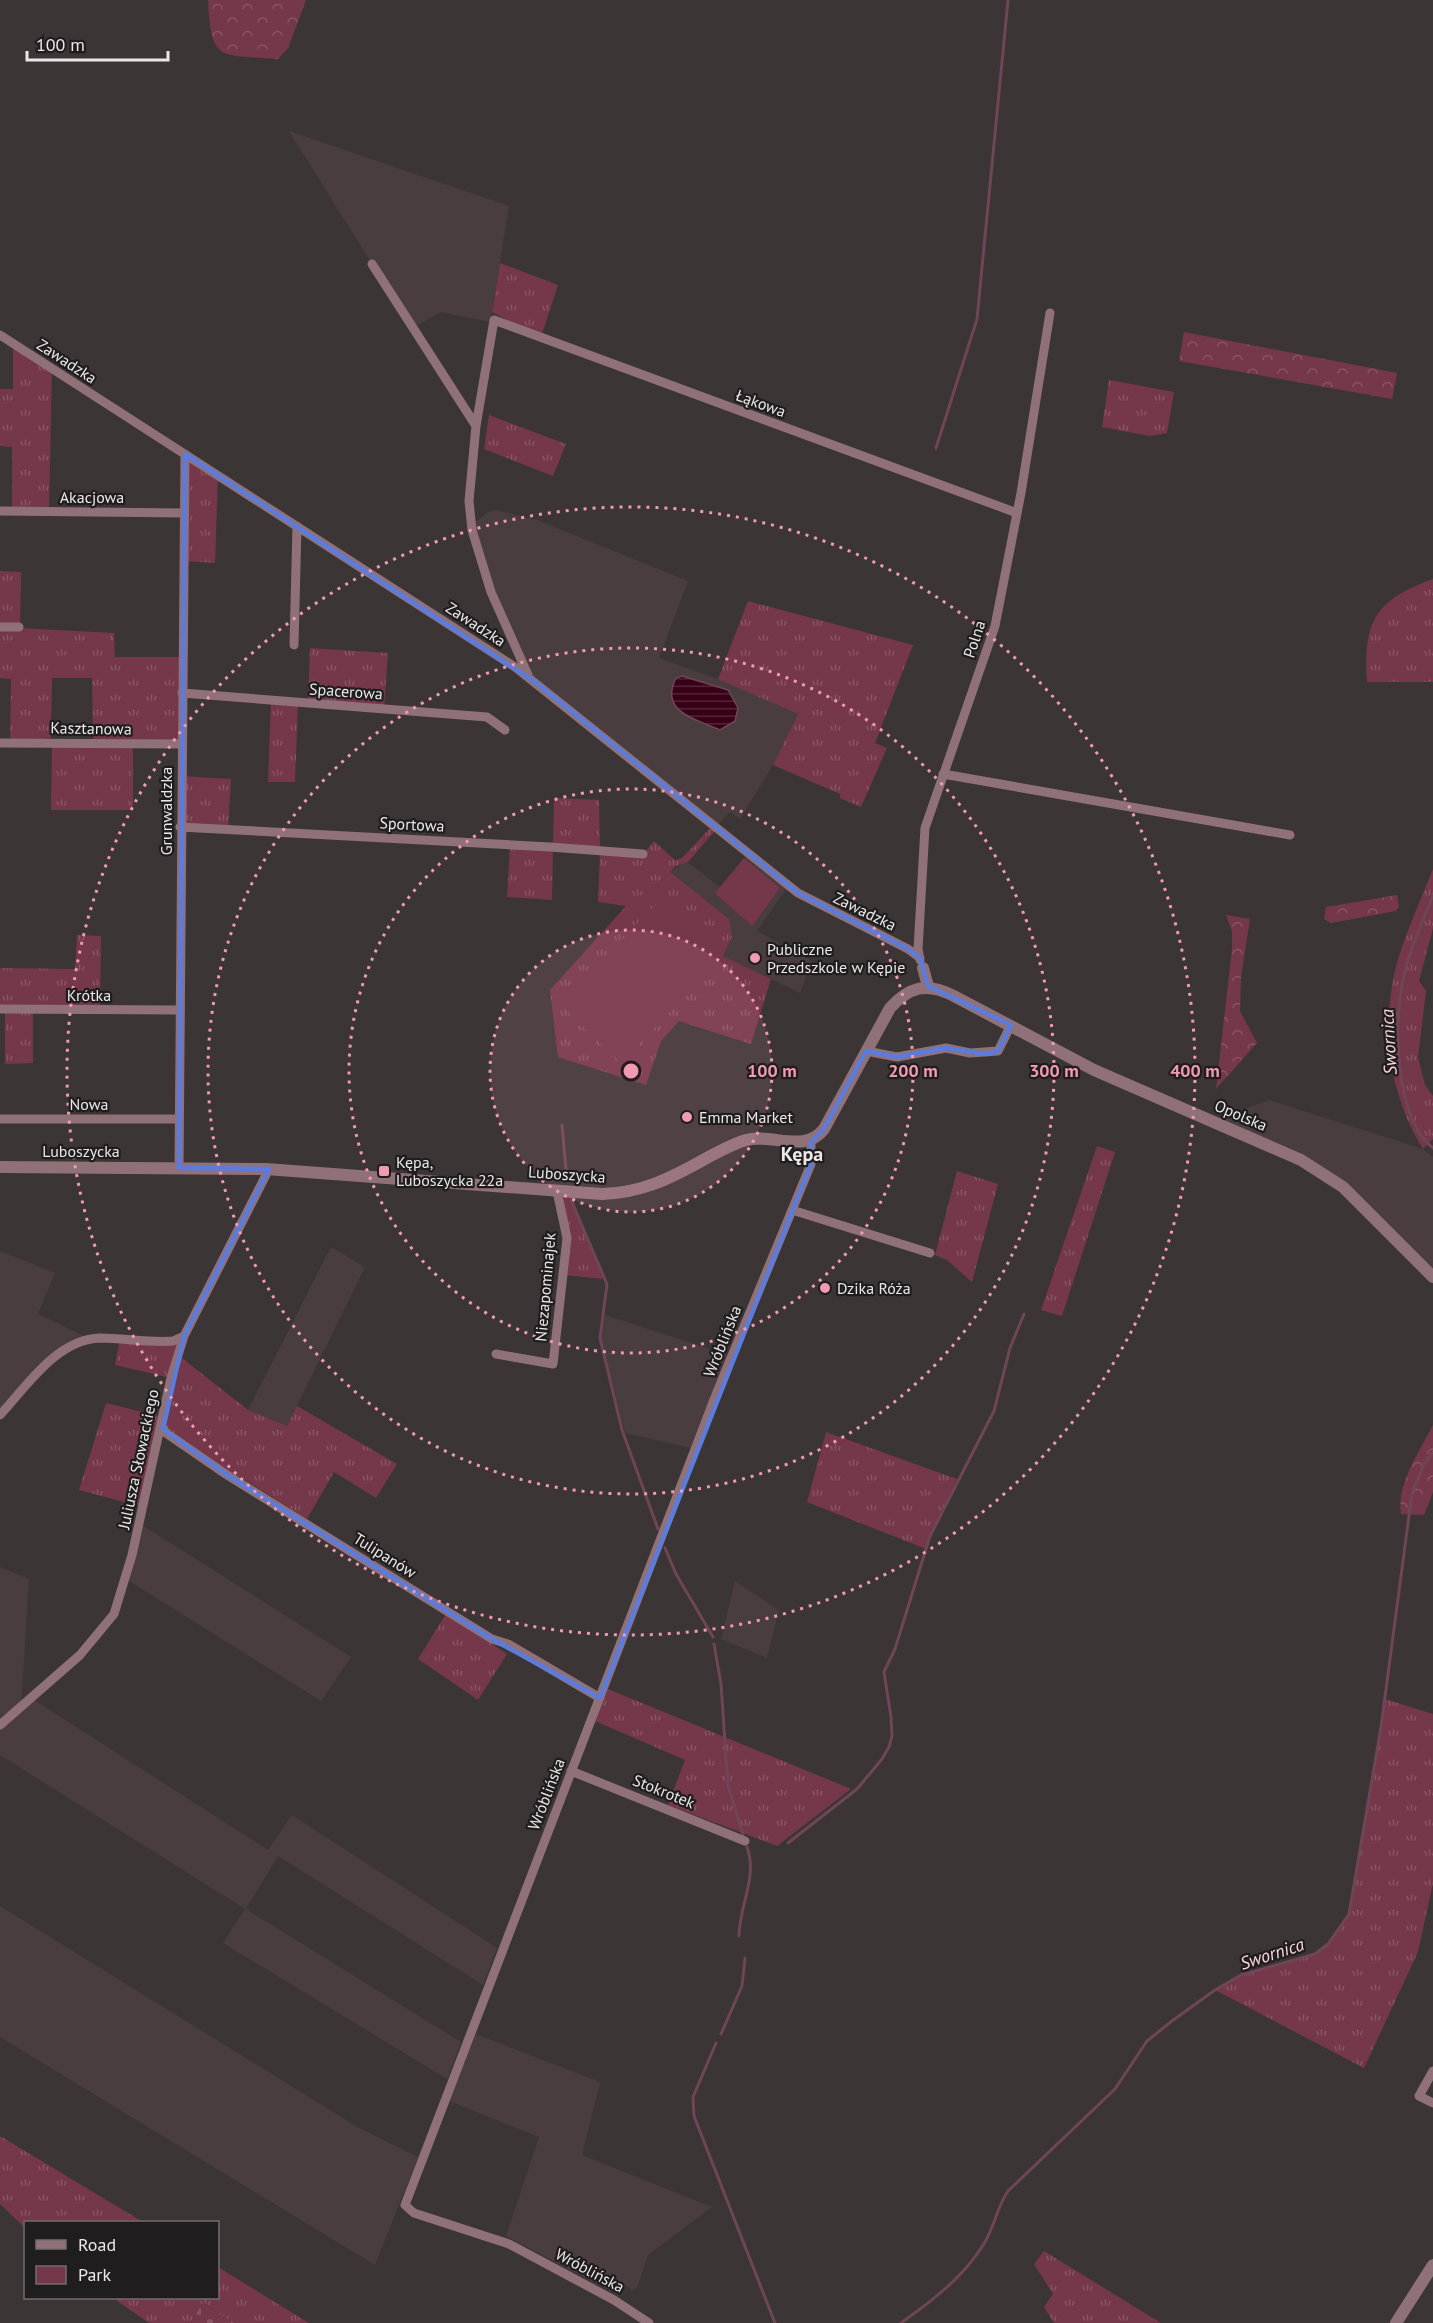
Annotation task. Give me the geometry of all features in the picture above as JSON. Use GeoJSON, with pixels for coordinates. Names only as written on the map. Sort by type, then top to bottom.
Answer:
{"type":"FeatureCollection","features":[{"type":"Feature","properties":{"kind":"street"},"geometry":{"type":"LineString","coordinates":[[372,264],[476,426],[469,501],[472,530],[491,592],[530,678]]}},
{"type":"Feature","properties":{"kind":"street","name":"Polna"},"geometry":{"type":"LineString","coordinates":[[921,963],[925,828],[995,627],[1017,513],[1050,313]]}},
{"type":"Feature","properties":{"kind":"street","name":"Łąkowa"},"geometry":{"type":"LineString","coordinates":[[476,426],[494,320],[1017,513]]}},
{"type":"Feature","properties":{"kind":"street","name":"Zawadzka"},"geometry":{"type":"LineString","coordinates":[[0,335],[530,678],[798,893],[908,949],[921,963]]}},
{"type":"Feature","properties":{"kind":"street","name":"Grunwaldzka"},"geometry":{"type":"LineString","coordinates":[[179,1168],[178,1010],[185,454]]}},
{"type":"Feature","properties":{"kind":"street","name":"Akacjowa"},"geometry":{"type":"LineString","coordinates":[[0,511],[184,513]]}},
{"type":"Feature","properties":{"kind":"street"},"geometry":{"type":"LineString","coordinates":[[294,645],[297,526]]}},
{"type":"Feature","properties":{"kind":"street"},"geometry":{"type":"LineString","coordinates":[[0,627],[19,627]]}},
{"type":"Feature","properties":{"kind":"street","name":"Spacerowa"},"geometry":{"type":"LineString","coordinates":[[182,693],[487,717],[505,730]]}},
{"type":"Feature","properties":{"kind":"street","name":"Kasztanowa"},"geometry":{"type":"LineString","coordinates":[[0,743],[181,744]]}},
{"type":"Feature","properties":{"kind":"street"},"geometry":{"type":"LineString","coordinates":[[943,774],[1290,835]]}},
{"type":"Feature","properties":{"kind":"street","name":"Sportowa"},"geometry":{"type":"LineString","coordinates":[[180,827],[540,846],[643,854]]}},
{"type":"Feature","properties":{"kind":"street"},"geometry":{"type":"LineString","coordinates":[[811,1140],[824,1129],[896,1001],[915,988],[928,986],[921,963]]}},
{"type":"Feature","properties":{"kind":"street","name":"Opolska"},"geometry":{"type":"LineString","coordinates":[[928,986],[944,991],[1095,1070],[1277,1148],[1309,1165],[1343,1187],[1433,1277]]}},
{"type":"Feature","properties":{"kind":"street","name":"Krótka"},"geometry":{"type":"LineString","coordinates":[[0,1009],[178,1010]]}},
{"type":"Feature","properties":{"kind":"street"},"geometry":{"type":"LineString","coordinates":[[866,1051],[897,1057],[946,1048],[986,1054],[998,1051],[1011,1025]]}},
{"type":"Feature","properties":{"kind":"street","name":"Nowa"},"geometry":{"type":"LineString","coordinates":[[0,1119],[179,1119]]}},
{"type":"Feature","properties":{"kind":"street","name":"Luboszycka"},"geometry":{"type":"LineString","coordinates":[[0,1167],[266,1169],[602,1194],[642,1190],[744,1140],[753,1138],[799,1142],[811,1140]]}},
{"type":"Feature","properties":{"kind":"street","name":"Wróblińska"},"geometry":{"type":"LineString","coordinates":[[649,2323],[614,2300],[509,2244],[414,2213],[405,2205],[715,1397],[810,1164],[811,1140]]}},
{"type":"Feature","properties":{"kind":"street","name":"Juliusza Słowackiego"},"geometry":{"type":"LineString","coordinates":[[0,1725],[80,1654],[114,1614],[132,1555],[161,1425],[184,1336],[261,1185],[266,1169]]}},
{"type":"Feature","properties":{"kind":"street","name":"Niezapominajek"},"geometry":{"type":"LineString","coordinates":[[496,1354],[553,1364],[567,1238],[557,1191]]}},
{"type":"Feature","properties":{"kind":"street"},"geometry":{"type":"LineString","coordinates":[[792,1210],[930,1254]]}},
{"type":"Feature","properties":{"kind":"street"},"geometry":{"type":"LineString","coordinates":[[0,1415],[55,1357],[75,1344],[99,1338],[173,1341],[184,1336]]}},
{"type":"Feature","properties":{"kind":"street","name":"Tulipanów"},"geometry":{"type":"LineString","coordinates":[[161,1425],[166,1432],[258,1494],[492,1639],[508,1644],[600,1698]]}},
{"type":"Feature","properties":{"kind":"street","name":"Stokrotek"},"geometry":{"type":"LineString","coordinates":[[571,1771],[745,1840]]}},
{"type":"Feature","properties":{"kind":"street"},"geometry":{"type":"LineString","coordinates":[[1433,2071],[1419,2096],[1433,2103]]}},
{"type":"Feature","properties":{"kind":"street"},"geometry":{"type":"LineString","coordinates":[[1396,2323],[1433,2265]]}},
{"type":"Feature","properties":{"kind":"highlighted area"},"geometry":{"type":"Polygon","coordinates":[[[185,454],[535,682],[798,893],[908,949],[920,958],[928,986],[1011,1025],[998,1051],[986,1054],[946,1048],[897,1057],[866,1051],[824,1129],[811,1142],[811,1164],[600,1698],[492,1639],[227,1475],[163,1429],[184,1336],[269,1169],[179,1168],[185,454]]]}},
{"type":"Feature","properties":{"kind":"shaded area"},"geometry":{"type":"Polygon","coordinates":[[[289,131],[509,206],[490,322],[441,312],[409,330],[372,264],[289,131]]]}},
{"type":"Feature","properties":{"kind":"shaded area"},"geometry":{"type":"Polygon","coordinates":[[[496,510],[537,520],[688,581],[659,658],[718,679],[799,714],[773,765],[740,819],[730,812],[716,826],[530,678],[477,551],[475,522],[488,512],[496,510]]]}},
{"type":"Feature","properties":{"kind":"shaded area"},"geometry":{"type":"Polygon","coordinates":[[[682,676],[728,690],[738,708],[735,721],[720,730],[682,713],[672,699],[672,690],[676,678],[682,676]]]}},
{"type":"Feature","properties":{"kind":"shaded area"},"geometry":{"type":"Polygon","coordinates":[[[749,853],[789,885],[757,931],[812,961],[800,993],[723,956],[732,937],[670,872],[686,861],[720,887],[749,853]]]}},
{"type":"Feature","properties":{"kind":"shaded area"},"geometry":{"type":"Polygon","coordinates":[[[1269,1100],[1423,1149],[1433,1157],[1433,1277],[1343,1187],[1212,1121],[1269,1100]]]}},
{"type":"Feature","properties":{"kind":"shaded area"},"geometry":{"type":"Polygon","coordinates":[[[331,1247],[365,1267],[287,1426],[248,1410],[331,1247]]]}},
{"type":"Feature","properties":{"kind":"shaded area"},"geometry":{"type":"Polygon","coordinates":[[[0,1251],[55,1273],[38,1314],[90,1339],[66,1349],[0,1415],[0,1251]]]}},
{"type":"Feature","properties":{"kind":"shaded area"},"geometry":{"type":"Polygon","coordinates":[[[605,1315],[732,1356],[691,1448],[625,1433],[601,1339],[605,1315]]]}},
{"type":"Feature","properties":{"kind":"shaded area"},"geometry":{"type":"Polygon","coordinates":[[[139,1523],[351,1657],[321,1701],[126,1579],[139,1523]]]}},
{"type":"Feature","properties":{"kind":"shaded area"},"geometry":{"type":"Polygon","coordinates":[[[0,1567],[29,1579],[21,1707],[31,1698],[268,1850],[292,1815],[497,1948],[483,1985],[278,1856],[246,1909],[461,2042],[447,2079],[223,1943],[245,1909],[0,1755],[0,1567]]]}},
{"type":"Feature","properties":{"kind":"shaded area"},"geometry":{"type":"Polygon","coordinates":[[[735,1581],[779,1610],[767,1658],[721,1639],[735,1581]]]}},
{"type":"Feature","properties":{"kind":"shaded area"},"geometry":{"type":"Polygon","coordinates":[[[0,1906],[359,2128],[418,2157],[375,2265],[0,2037],[0,1906]]]}},
{"type":"Feature","properties":{"kind":"shaded area"},"geometry":{"type":"Polygon","coordinates":[[[476,2034],[600,2082],[582,2155],[712,2207],[648,2255],[637,2288],[632,2290],[627,2286],[616,2294],[506,2236],[539,2137],[449,2101],[476,2034]]]}},
{"type":"Feature","properties":{"kind":"green space"},"geometry":{"type":"Polygon","coordinates":[[[208,0],[306,0],[288,48],[278,59],[243,57],[222,52],[212,36],[208,0]]]}},
{"type":"Feature","properties":{"kind":"green space"},"geometry":{"type":"Polygon","coordinates":[[[500,263],[558,285],[541,337],[492,312],[500,263]]]}},
{"type":"Feature","properties":{"kind":"green space"},"geometry":{"type":"Polygon","coordinates":[[[1184,332],[1397,373],[1392,399],[1179,361],[1184,332]]]}},
{"type":"Feature","properties":{"kind":"green space"},"geometry":{"type":"Polygon","coordinates":[[[13,344],[52,369],[49,512],[12,511],[12,447],[0,446],[0,389],[13,389],[13,344]]]}},
{"type":"Feature","properties":{"kind":"green space"},"geometry":{"type":"Polygon","coordinates":[[[1109,380],[1174,392],[1167,433],[1150,436],[1102,427],[1109,380]]]}},
{"type":"Feature","properties":{"kind":"green space"},"geometry":{"type":"Polygon","coordinates":[[[489,415],[566,444],[553,476],[484,449],[489,415]]]}},
{"type":"Feature","properties":{"kind":"green space"},"geometry":{"type":"Polygon","coordinates":[[[185,454],[218,475],[215,563],[183,561],[185,454]]]}},
{"type":"Feature","properties":{"kind":"green space"},"geometry":{"type":"Polygon","coordinates":[[[0,571],[21,572],[20,628],[114,633],[115,657],[182,657],[181,744],[133,744],[133,810],[51,810],[52,746],[93,739],[92,678],[52,678],[51,738],[10,743],[11,679],[0,678],[0,571]]]}},
{"type":"Feature","properties":{"kind":"green space"},"geometry":{"type":"Polygon","coordinates":[[[1433,579],[1433,682],[1367,682],[1367,643],[1377,616],[1398,595],[1433,579]]]}},
{"type":"Feature","properties":{"kind":"green space"},"geometry":{"type":"Polygon","coordinates":[[[748,601],[913,645],[875,743],[887,748],[861,807],[840,798],[840,794],[773,765],[798,714],[718,679],[748,601]]]}},
{"type":"Feature","properties":{"kind":"green space"},"geometry":{"type":"Polygon","coordinates":[[[310,648],[388,653],[384,709],[308,703],[310,648]]]}},
{"type":"Feature","properties":{"kind":"green space"},"geometry":{"type":"Polygon","coordinates":[[[271,700],[298,702],[295,782],[268,782],[271,700]]]}},
{"type":"Feature","properties":{"kind":"green space"},"geometry":{"type":"Polygon","coordinates":[[[181,776],[231,779],[228,830],[180,827],[181,776]]]}},
{"type":"Feature","properties":{"kind":"green space"},"geometry":{"type":"Polygon","coordinates":[[[554,798],[599,800],[600,850],[643,854],[654,841],[675,860],[682,858],[714,824],[718,827],[688,862],[676,866],[670,872],[729,919],[732,937],[723,956],[771,979],[751,1044],[679,1021],[661,1041],[646,1085],[558,1057],[550,990],[626,906],[598,902],[600,851],[553,847],[554,798]]]}},
{"type":"Feature","properties":{"kind":"green space"},"geometry":{"type":"Polygon","coordinates":[[[510,845],[553,847],[552,900],[507,897],[510,845]]]}},
{"type":"Feature","properties":{"kind":"green space"},"geometry":{"type":"Polygon","coordinates":[[[744,858],[780,888],[752,926],[715,893],[744,858]]]}},
{"type":"Feature","properties":{"kind":"green space"},"geometry":{"type":"Polygon","coordinates":[[[1433,869],[1433,928],[1419,981],[1426,991],[1418,1057],[1425,1085],[1433,1096],[1433,1139],[1423,1149],[1411,1127],[1395,1081],[1391,1057],[1389,1008],[1398,959],[1433,869]]]}},
{"type":"Feature","properties":{"kind":"green space"},"geometry":{"type":"Polygon","coordinates":[[[1397,895],[1399,907],[1396,911],[1331,923],[1324,919],[1326,907],[1397,895]]]}},
{"type":"Feature","properties":{"kind":"green space"},"geometry":{"type":"Polygon","coordinates":[[[662,898],[723,956],[621,1063],[560,1004],[662,898]]]}},
{"type":"Feature","properties":{"kind":"green space"},"geometry":{"type":"Polygon","coordinates":[[[1226,915],[1250,919],[1241,977],[1240,1011],[1257,1043],[1216,1089],[1232,949],[1232,931],[1226,915]]]}},
{"type":"Feature","properties":{"kind":"green space"},"geometry":{"type":"Polygon","coordinates":[[[77,935],[101,936],[100,1010],[33,1012],[33,1063],[5,1064],[5,1010],[0,1009],[0,968],[75,969],[77,935]]]}},
{"type":"Feature","properties":{"kind":"green space"},"geometry":{"type":"Polygon","coordinates":[[[1097,1146],[1115,1152],[1062,1316],[1041,1310],[1097,1146]]]}},
{"type":"Feature","properties":{"kind":"green space"},"geometry":{"type":"Polygon","coordinates":[[[957,1171],[998,1184],[972,1282],[947,1260],[935,1255],[957,1171]]]}},
{"type":"Feature","properties":{"kind":"green space"},"geometry":{"type":"Polygon","coordinates":[[[557,1191],[570,1192],[603,1279],[564,1275],[567,1238],[557,1191]]]}},
{"type":"Feature","properties":{"kind":"green space"},"geometry":{"type":"Polygon","coordinates":[[[120,1339],[178,1340],[178,1355],[248,1410],[287,1426],[297,1406],[397,1464],[376,1498],[334,1472],[307,1519],[240,1477],[227,1475],[161,1426],[143,1507],[79,1490],[106,1403],[163,1417],[171,1378],[115,1365],[120,1339]]]}},
{"type":"Feature","properties":{"kind":"green space"},"geometry":{"type":"Polygon","coordinates":[[[1433,1425],[1433,1492],[1424,1515],[1401,1514],[1402,1491],[1433,1425]]]}},
{"type":"Feature","properties":{"kind":"green space"},"geometry":{"type":"Polygon","coordinates":[[[826,1432],[957,1479],[926,1549],[807,1502],[826,1432]]]}},
{"type":"Feature","properties":{"kind":"green space"},"geometry":{"type":"Polygon","coordinates":[[[446,1614],[507,1654],[478,1700],[418,1659],[446,1614]]]}},
{"type":"Feature","properties":{"kind":"green space"},"geometry":{"type":"Polygon","coordinates":[[[608,1689],[851,1789],[777,1846],[668,1805],[685,1760],[595,1721],[608,1689]]]}},
{"type":"Feature","properties":{"kind":"green space"},"geometry":{"type":"Polygon","coordinates":[[[1385,1699],[1433,1714],[1433,1883],[1418,1952],[1364,2068],[1215,1990],[1241,1975],[1315,1954],[1328,1944],[1349,1914],[1385,1699]]]}},
{"type":"Feature","properties":{"kind":"green space"},"geometry":{"type":"Polygon","coordinates":[[[0,2136],[141,2221],[24,2221],[24,2227],[0,2204],[0,2136]]]}},
{"type":"Feature","properties":{"kind":"green space"},"geometry":{"type":"Polygon","coordinates":[[[1044,2251],[1161,2323],[1054,2323],[1044,2307],[1053,2294],[1034,2264],[1044,2251]]]}},
{"type":"Feature","properties":{"kind":"green space"},"geometry":{"type":"Polygon","coordinates":[[[219,2268],[309,2323],[234,2323],[203,2302],[191,2323],[149,2323],[114,2299],[219,2299],[219,2268]]]}},
{"type":"Feature","properties":{"kind":"green space"},"geometry":{"type":"Polygon","coordinates":[[[203,2302],[234,2323],[191,2323],[203,2302]]]}},
{"type":"Feature","properties":{"kind":"waterway"},"geometry":{"type":"LineString","coordinates":[[936,448],[977,319],[1008,0]]}},
{"type":"Feature","properties":{"kind":"waterway","name":"Swornica"},"geometry":{"type":"LineString","coordinates":[[1433,895],[1406,967],[1401,991],[1398,1029],[1405,1097],[1421,1135],[1433,1148]]}},
{"type":"Feature","properties":{"kind":"waterway"},"geometry":{"type":"LineString","coordinates":[[562,1125],[567,1180]]}},
{"type":"Feature","properties":{"kind":"waterway"},"geometry":{"type":"LineString","coordinates":[[571,1200],[607,1284],[600,1338],[622,1430],[658,1529]]}},
{"type":"Feature","properties":{"kind":"waterway"},"geometry":{"type":"LineString","coordinates":[[788,1843],[857,1789],[889,1747],[892,1736],[891,1717],[884,1672],[895,1649],[930,1536],[994,1411],[1010,1348],[1024,1314]]}},
{"type":"Feature","properties":{"kind":"waterway","name":"Swornica"},"geometry":{"type":"LineString","coordinates":[[901,2323],[936,2297],[968,2266],[985,2242],[1008,2191],[1115,2089],[1147,2041],[1215,1990],[1241,1975],[1315,1954],[1328,1944],[1349,1914],[1381,1727],[1412,1493],[1424,1464],[1433,1452]]}},
{"type":"Feature","properties":{"kind":"waterway"},"geometry":{"type":"LineString","coordinates":[[665,1548],[676,1574],[713,1637]]}},
{"type":"Feature","properties":{"kind":"waterway"},"geometry":{"type":"LineString","coordinates":[[714,1644],[721,1684],[728,1786],[743,1834]]}},
{"type":"Feature","properties":{"kind":"waterway"},"geometry":{"type":"LineString","coordinates":[[739,1936],[750,1869],[747,1847]]}},
{"type":"Feature","properties":{"kind":"waterway"},"geometry":{"type":"LineString","coordinates":[[721,2034],[742,1986],[745,1958]]}},
{"type":"Feature","properties":{"kind":"waterway"},"geometry":{"type":"LineString","coordinates":[[716,2043],[693,2097],[694,2116],[775,2323]]}},
{"type":"Feature","properties":{"kind":"place","name":"Publiczne Przedszkole w Kępie"},"geometry":{"type":"Point","coordinates":[755,958]}},
{"type":"Feature","properties":{"kind":"place","name":"Emma Market"},"geometry":{"type":"Point","coordinates":[687,1117]}},
{"type":"Feature","properties":{"kind":"place","name":"Kępa, Luboszycka 22a"},"geometry":{"type":"Point","coordinates":[384,1171]}},
{"type":"Feature","properties":{"kind":"place","name":"Dzika Róża"},"geometry":{"type":"Point","coordinates":[825,1288]}},
{"type":"Feature","properties":{"kind":"district","name":"Kępa"},"geometry":{"type":"Point","coordinates":[802,1154]}}]}
